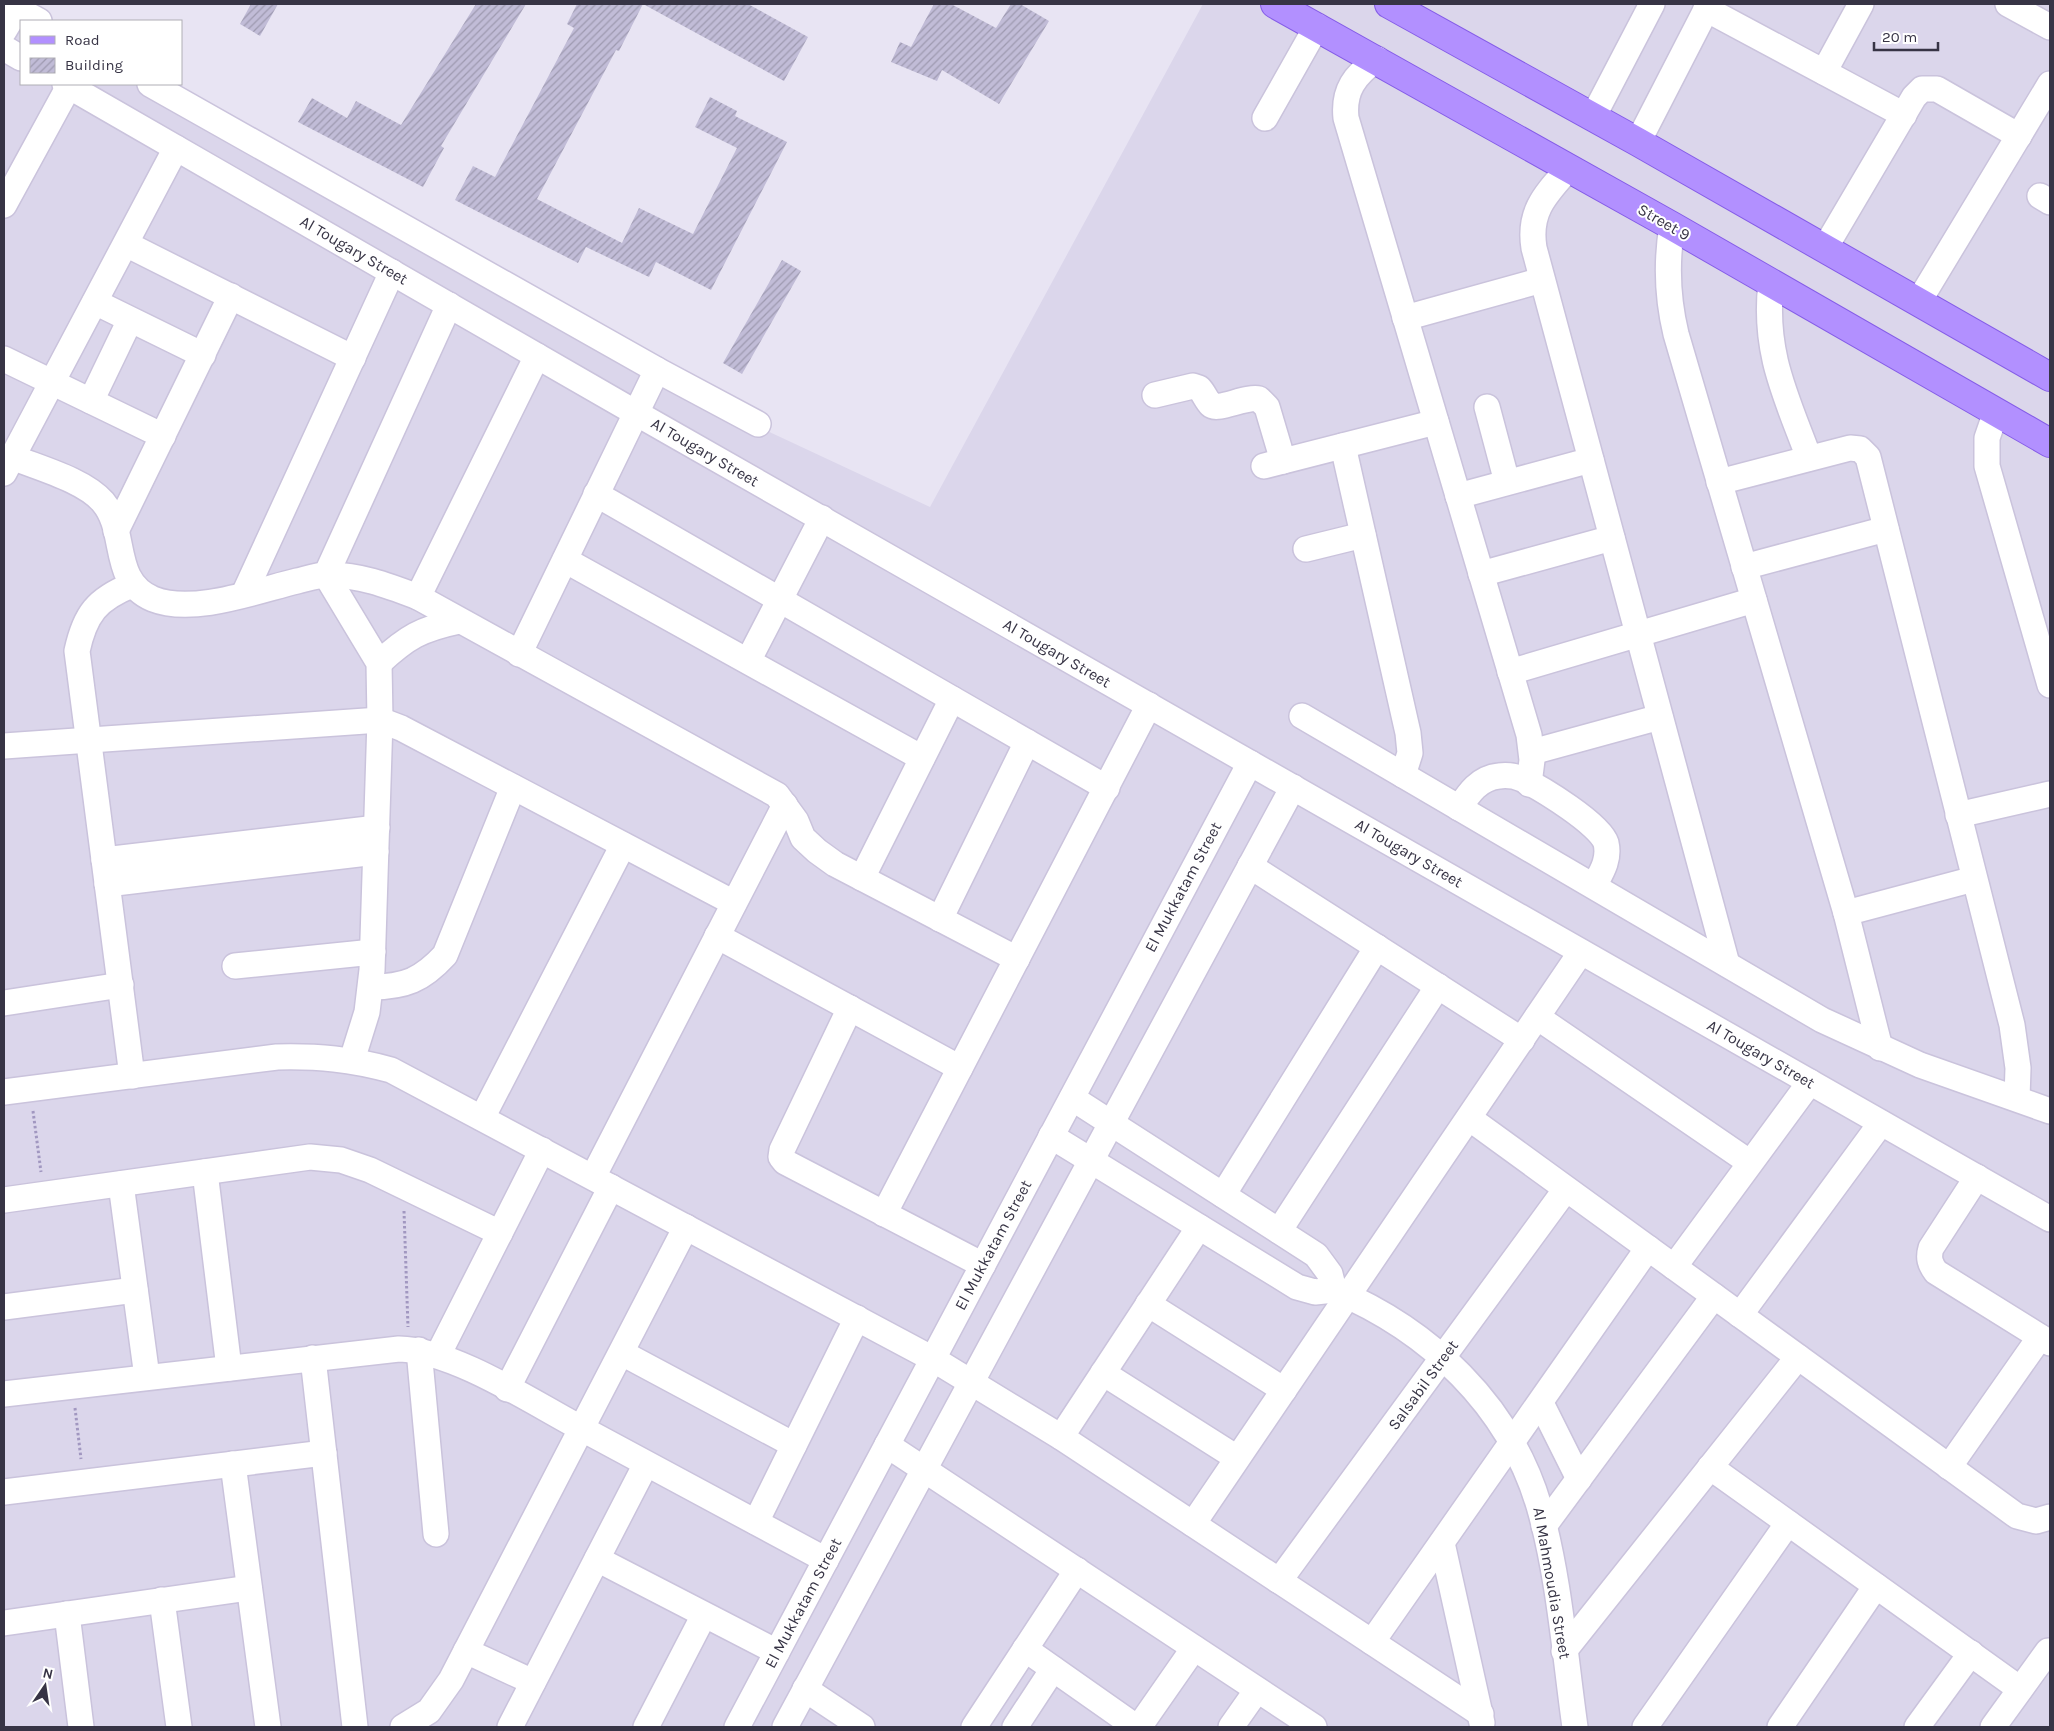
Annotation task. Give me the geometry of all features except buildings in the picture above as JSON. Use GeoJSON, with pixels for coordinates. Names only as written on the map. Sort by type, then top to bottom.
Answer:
{"type":"FeatureCollection","features":[{"type":"Feature","properties":{"kind":"main road","name":"Street 9"},"geometry":{"type":"LineString","coordinates":[[1275,4],[1672,226],[2050,443]]}},
{"type":"Feature","properties":{"kind":"main road"},"geometry":{"type":"LineString","coordinates":[[1389,4],[2049,373]]}},
{"type":"Feature","properties":{"kind":"street"},"geometry":{"type":"LineString","coordinates":[[1592,116],[1652,4]]}},
{"type":"Feature","properties":{"kind":"street"},"geometry":{"type":"LineString","coordinates":[[1824,72],[1862,4]]}},
{"type":"Feature","properties":{"kind":"street"},"geometry":{"type":"LineString","coordinates":[[2008,4],[2050,27]]}},
{"type":"Feature","properties":{"kind":"street"},"geometry":{"type":"LineString","coordinates":[[4,31],[15,5],[38,20]]}},
{"type":"Feature","properties":{"kind":"street"},"geometry":{"type":"LineString","coordinates":[[1638,142],[1707,6],[1904,115]]}},
{"type":"Feature","properties":{"kind":"street"},"geometry":{"type":"LineString","coordinates":[[1264,118],[1317,26]]}},
{"type":"Feature","properties":{"kind":"street"},"geometry":{"type":"LineString","coordinates":[[4,48],[20,57]]}},
{"type":"Feature","properties":{"kind":"street"},"geometry":{"type":"LineString","coordinates":[[1377,60],[1353,80],[1347,92],[1346,118],[1532,752],[1529,784]]}},
{"type":"Feature","properties":{"kind":"street"},"geometry":{"type":"LineString","coordinates":[[1919,301],[2050,84]]}},
{"type":"Feature","properties":{"kind":"street"},"geometry":{"type":"LineString","coordinates":[[4,205],[67,85]]}},
{"type":"Feature","properties":{"kind":"street","name":"Al Tougary Street"},"geometry":{"type":"LineString","coordinates":[[67,85],[636,413],[2050,1219]]}},
{"type":"Feature","properties":{"kind":"street"},"geometry":{"type":"LineString","coordinates":[[152,85],[657,370],[758,424]]}},
{"type":"Feature","properties":{"kind":"street"},"geometry":{"type":"LineString","coordinates":[[1825,248],[1917,93],[1922,89],[1932,87],[2019,136]]}},
{"type":"Feature","properties":{"kind":"street"},"geometry":{"type":"LineString","coordinates":[[176,148],[8,465],[90,489],[104,502],[111,513],[123,566],[132,585],[151,598],[173,605],[197,605],[326,575],[358,578],[418,597],[777,795],[796,821],[803,838],[835,864],[1017,959]]}},
{"type":"Feature","properties":{"kind":"street"},"geometry":{"type":"LineString","coordinates":[[1569,168],[1540,203],[1533,225],[1534,248],[1727,964]]}},
{"type":"Feature","properties":{"kind":"street"},"geometry":{"type":"LineString","coordinates":[[1672,226],[1667,270],[1671,313],[1846,913],[1880,1048]]}},
{"type":"Feature","properties":{"kind":"street"},"geometry":{"type":"LineString","coordinates":[[126,244],[353,358]]}},
{"type":"Feature","properties":{"kind":"street"},"geometry":{"type":"LineString","coordinates":[[244,594],[392,272]]}},
{"type":"Feature","properties":{"kind":"street"},"geometry":{"type":"LineString","coordinates":[[1405,318],[1542,280]]}},
{"type":"Feature","properties":{"kind":"street"},"geometry":{"type":"LineString","coordinates":[[1771,283],[1768,308],[1772,355],[1810,458]]}},
{"type":"Feature","properties":{"kind":"street"},"geometry":{"type":"LineString","coordinates":[[116,531],[231,296]]}},
{"type":"Feature","properties":{"kind":"street"},"geometry":{"type":"LineString","coordinates":[[95,302],[203,355]]}},
{"type":"Feature","properties":{"kind":"street"},"geometry":{"type":"LineString","coordinates":[[326,575],[449,305]]}},
{"type":"Feature","properties":{"kind":"street"},"geometry":{"type":"LineString","coordinates":[[91,401],[130,320]]}},
{"type":"Feature","properties":{"kind":"street"},"geometry":{"type":"LineString","coordinates":[[418,597],[537,356]]}},
{"type":"Feature","properties":{"kind":"street"},"geometry":{"type":"LineString","coordinates":[[4,359],[162,436]]}},
{"type":"Feature","properties":{"kind":"street"},"geometry":{"type":"LineString","coordinates":[[519,654],[657,370]]}},
{"type":"Feature","properties":{"kind":"street"},"geometry":{"type":"LineString","coordinates":[[1155,395],[1192,386],[1200,388],[1211,405],[1216,408],[1247,399],[1259,399],[1267,407],[1273,463],[1436,422]]}},
{"type":"Feature","properties":{"kind":"street"},"geometry":{"type":"LineString","coordinates":[[1488,407],[1507,482]]}},
{"type":"Feature","properties":{"kind":"street"},"geometry":{"type":"LineString","coordinates":[[1996,412],[1987,438],[1987,466],[2050,684]]}},
{"type":"Feature","properties":{"kind":"street"},"geometry":{"type":"LineString","coordinates":[[1343,446],[1410,743],[1408,763],[1403,775]]}},
{"type":"Feature","properties":{"kind":"street"},"geometry":{"type":"LineString","coordinates":[[1720,482],[1850,448],[1860,449],[1865,453],[1870,462],[2015,1040],[2018,1068],[2017,1098]]}},
{"type":"Feature","properties":{"kind":"street"},"geometry":{"type":"LineString","coordinates":[[1458,496],[1591,460]]}},
{"type":"Feature","properties":{"kind":"street"},"geometry":{"type":"LineString","coordinates":[[596,494],[1107,788]]}},
{"type":"Feature","properties":{"kind":"street"},"geometry":{"type":"LineString","coordinates":[[748,661],[822,518]]}},
{"type":"Feature","properties":{"kind":"street"},"geometry":{"type":"LineString","coordinates":[[1744,567],[1886,529]]}},
{"type":"Feature","properties":{"kind":"street"},"geometry":{"type":"LineString","coordinates":[[1306,549],[1363,535]]}},
{"type":"Feature","properties":{"kind":"street"},"geometry":{"type":"LineString","coordinates":[[1481,574],[1612,538]]}},
{"type":"Feature","properties":{"kind":"street"},"geometry":{"type":"LineString","coordinates":[[564,560],[922,758]]}},
{"type":"Feature","properties":{"kind":"street"},"geometry":{"type":"LineString","coordinates":[[326,575],[379,662],[380,720],[371,987],[364,1020],[352,1060]]}},
{"type":"Feature","properties":{"kind":"street"},"geometry":{"type":"LineString","coordinates":[[132,585],[111,594],[94,609],[82,628],[76,651],[132,1076]]}},
{"type":"Feature","properties":{"kind":"street"},"geometry":{"type":"LineString","coordinates":[[1510,672],[1754,600]]}},
{"type":"Feature","properties":{"kind":"street"},"geometry":{"type":"LineString","coordinates":[[379,662],[403,641],[430,627],[459,621]]}},
{"type":"Feature","properties":{"kind":"street"},"geometry":{"type":"LineString","coordinates":[[862,878],[952,699]]}},
{"type":"Feature","properties":{"kind":"street"},"geometry":{"type":"LineString","coordinates":[[884,1214],[1149,705]]}},
{"type":"Feature","properties":{"kind":"street"},"geometry":{"type":"LineString","coordinates":[[1302,716],[1822,1020],[1920,1065],[2050,1111]]}},
{"type":"Feature","properties":{"kind":"street"},"geometry":{"type":"LineString","coordinates":[[1532,752],[1660,717]]}},
{"type":"Feature","properties":{"kind":"street"},"geometry":{"type":"LineString","coordinates":[[4,746],[380,720],[401,728],[734,903]]}},
{"type":"Feature","properties":{"kind":"street"},"geometry":{"type":"LineString","coordinates":[[940,919],[1027,742]]}},
{"type":"Feature","properties":{"kind":"street","name":"El Mukkatam Street"},"geometry":{"type":"LineString","coordinates":[[737,1727],[1250,763]]}},
{"type":"Feature","properties":{"kind":"street"},"geometry":{"type":"LineString","coordinates":[[1459,808],[1473,788],[1493,777],[1516,777],[1529,784],[1593,824],[1603,836],[1606,843],[1607,858],[1594,886]]}},
{"type":"Feature","properties":{"kind":"street"},"geometry":{"type":"LineString","coordinates":[[371,987],[392,987],[412,982],[431,970],[445,955],[513,787]]}},
{"type":"Feature","properties":{"kind":"street"},"geometry":{"type":"LineString","coordinates":[[785,1727],[1293,787]]}},
{"type":"Feature","properties":{"kind":"street"},"geometry":{"type":"LineString","coordinates":[[1958,815],[2050,794]]}},
{"type":"Feature","properties":{"kind":"street"},"geometry":{"type":"LineString","coordinates":[[507,1389],[717,936],[785,805]]}},
{"type":"Feature","properties":{"kind":"street"},"geometry":{"type":"LineString","coordinates":[[106,872],[377,828]]}},
{"type":"Feature","properties":{"kind":"street"},"geometry":{"type":"LineString","coordinates":[[482,1118],[623,845]]}},
{"type":"Feature","properties":{"kind":"street"},"geometry":{"type":"LineString","coordinates":[[106,872],[376,852]]}},
{"type":"Feature","properties":{"kind":"street"},"geometry":{"type":"LineString","coordinates":[[1250,866],[1522,1040]]}},
{"type":"Feature","properties":{"kind":"street"},"geometry":{"type":"LineString","coordinates":[[1846,913],[1974,880]]}},
{"type":"Feature","properties":{"kind":"street"},"geometry":{"type":"LineString","coordinates":[[717,936],[960,1068]]}},
{"type":"Feature","properties":{"kind":"street"},"geometry":{"type":"LineString","coordinates":[[1223,1195],[1377,947]]}},
{"type":"Feature","properties":{"kind":"street"},"geometry":{"type":"LineString","coordinates":[[235,966],[373,952]]}},
{"type":"Feature","properties":{"kind":"street"},"geometry":{"type":"LineString","coordinates":[[1193,1524],[1284,1390],[1341,1293],[1469,1118],[1581,952]]}},
{"type":"Feature","properties":{"kind":"street"},"geometry":{"type":"LineString","coordinates":[[4,1003],[120,986]]}},
{"type":"Feature","properties":{"kind":"street"},"geometry":{"type":"LineString","coordinates":[[1279,1232],[1438,986]]}},
{"type":"Feature","properties":{"kind":"street"},"geometry":{"type":"LineString","coordinates":[[850,1008],[782,1150],[781,1157],[785,1162],[983,1265]]}},
{"type":"Feature","properties":{"kind":"street"},"geometry":{"type":"LineString","coordinates":[[1537,1017],[1749,1162]]}},
{"type":"Feature","properties":{"kind":"street"},"geometry":{"type":"LineString","coordinates":[[4,1092],[277,1057],[315,1056],[352,1060],[391,1070],[933,1359],[1061,1437],[1280,1581],[1372,1642],[1482,1721]]}},
{"type":"Feature","properties":{"kind":"street"},"geometry":{"type":"LineString","coordinates":[[1674,1267],[1749,1162],[1810,1082]]}},
{"type":"Feature","properties":{"kind":"street"},"geometry":{"type":"LineString","coordinates":[[1072,1098],[1322,1261],[1341,1293]]}},
{"type":"Feature","properties":{"kind":"street"},"geometry":{"type":"LineString","coordinates":[[1469,1118],[2017,1516],[2036,1521],[2050,1517]]}},
{"type":"Feature","properties":{"kind":"street"},"geometry":{"type":"LineString","coordinates":[[1740,1315],[1882,1123]]}},
{"type":"Feature","properties":{"kind":"street"},"geometry":{"type":"LineString","coordinates":[[1051,1136],[1297,1287],[1315,1292],[1341,1293]]}},
{"type":"Feature","properties":{"kind":"street"},"geometry":{"type":"LineString","coordinates":[[436,1534],[422,1351],[500,1233],[542,1150]]}},
{"type":"Feature","properties":{"kind":"street"},"geometry":{"type":"LineString","coordinates":[[4,1200],[310,1157],[341,1160],[370,1170],[500,1233]]}},
{"type":"Feature","properties":{"kind":"street"},"geometry":{"type":"LineString","coordinates":[[205,1172],[229,1368]]}},
{"type":"Feature","properties":{"kind":"street"},"geometry":{"type":"LineString","coordinates":[[1949,1467],[2045,1340],[1936,1272],[1930,1261],[1931,1248],[1977,1177]]}},
{"type":"Feature","properties":{"kind":"street"},"geometry":{"type":"LineString","coordinates":[[121,1184],[147,1377]]}},
{"type":"Feature","properties":{"kind":"street","name":"Salsabil Street"},"geometry":{"type":"LineString","coordinates":[[1280,1581],[1566,1189]]}},
{"type":"Feature","properties":{"kind":"street"},"geometry":{"type":"LineString","coordinates":[[404,1727],[428,1711],[441,1696],[622,1353],[686,1227]]}},
{"type":"Feature","properties":{"kind":"street"},"geometry":{"type":"LineString","coordinates":[[1061,1437],[1199,1227]]}},
{"type":"Feature","properties":{"kind":"street"},"geometry":{"type":"LineString","coordinates":[[1372,1642],[1648,1248]]}},
{"type":"Feature","properties":{"kind":"street"},"geometry":{"type":"LineString","coordinates":[[4,1307],[135,1290]]}},
{"type":"Feature","properties":{"kind":"street","name":"Al Mahmoudia Street"},"geometry":{"type":"LineString","coordinates":[[1341,1293],[1389,1316],[1444,1357],[1488,1407],[1512,1444],[1531,1484],[1544,1526],[1576,1727]]}},
{"type":"Feature","properties":{"kind":"street"},"geometry":{"type":"LineString","coordinates":[[1544,1526],[1714,1296]]}},
{"type":"Feature","properties":{"kind":"street"},"geometry":{"type":"LineString","coordinates":[[1148,1304],[1284,1390]]}},
{"type":"Feature","properties":{"kind":"street"},"geometry":{"type":"LineString","coordinates":[[756,1522],[857,1318]]}},
{"type":"Feature","properties":{"kind":"street"},"geometry":{"type":"LineString","coordinates":[[4,1394],[314,1358],[422,1351],[507,1389],[826,1560]]}},
{"type":"Feature","properties":{"kind":"street"},"geometry":{"type":"LineString","coordinates":[[622,1353],[794,1445]]}},
{"type":"Feature","properties":{"kind":"street"},"geometry":{"type":"LineString","coordinates":[[1564,1651],[1798,1357]]}},
{"type":"Feature","properties":{"kind":"street"},"geometry":{"type":"LineString","coordinates":[[314,1358],[355,1727]]}},
{"type":"Feature","properties":{"kind":"street"},"geometry":{"type":"LineString","coordinates":[[1104,1373],[1237,1458]]}},
{"type":"Feature","properties":{"kind":"street"},"geometry":{"type":"LineString","coordinates":[[1541,1403],[1579,1479]]}},
{"type":"Feature","properties":{"kind":"street"},"geometry":{"type":"LineString","coordinates":[[887,1445],[1314,1727]]}},
{"type":"Feature","properties":{"kind":"street"},"geometry":{"type":"LineString","coordinates":[[4,1492],[324,1453]]}},
{"type":"Feature","properties":{"kind":"street"},"geometry":{"type":"LineString","coordinates":[[233,1464],[268,1727]]}},
{"type":"Feature","properties":{"kind":"street"},"geometry":{"type":"LineString","coordinates":[[510,1727],[646,1464]]}},
{"type":"Feature","properties":{"kind":"street"},"geometry":{"type":"LineString","coordinates":[[1710,1467],[2020,1689]]}},
{"type":"Feature","properties":{"kind":"street"},"geometry":{"type":"LineString","coordinates":[[1645,1727],[1788,1523]]}},
{"type":"Feature","properties":{"kind":"street"},"geometry":{"type":"LineString","coordinates":[[1442,1543],[1482,1721]]}},
{"type":"Feature","properties":{"kind":"street"},"geometry":{"type":"LineString","coordinates":[[597,1559],[777,1652]]}},
{"type":"Feature","properties":{"kind":"street"},"geometry":{"type":"LineString","coordinates":[[974,1727],[1077,1570]]}},
{"type":"Feature","properties":{"kind":"street"},"geometry":{"type":"LineString","coordinates":[[1780,1727],[1876,1586]]}},
{"type":"Feature","properties":{"kind":"street"},"geometry":{"type":"LineString","coordinates":[[4,1623],[249,1588]]}},
{"type":"Feature","properties":{"kind":"street"},"geometry":{"type":"LineString","coordinates":[[162,1600],[179,1727]]}},
{"type":"Feature","properties":{"kind":"street"},"geometry":{"type":"LineString","coordinates":[[66,1614],[81,1727]]}},
{"type":"Feature","properties":{"kind":"street"},"geometry":{"type":"LineString","coordinates":[[646,1727],[704,1615]]}},
{"type":"Feature","properties":{"kind":"street"},"geometry":{"type":"LineString","coordinates":[[1025,1649],[1137,1727],[1194,1648]]}},
{"type":"Feature","properties":{"kind":"street"},"geometry":{"type":"LineString","coordinates":[[466,1651],[533,1682]]}},
{"type":"Feature","properties":{"kind":"street"},"geometry":{"type":"LineString","coordinates":[[1993,1727],[2048,1651]]}},
{"type":"Feature","properties":{"kind":"street"},"geometry":{"type":"LineString","coordinates":[[1923,1725],[1971,1653]]}},
{"type":"Feature","properties":{"kind":"street"},"geometry":{"type":"LineString","coordinates":[[1014,1727],[1053,1669]]}},
{"type":"Feature","properties":{"kind":"street"},"geometry":{"type":"LineString","coordinates":[[806,1688],[862,1727]]}},
{"type":"Feature","properties":{"kind":"street"},"geometry":{"type":"LineString","coordinates":[[1231,1727],[1257,1690]]}},
{"type":"Feature","properties":{"kind":"path"},"geometry":{"type":"LineString","coordinates":[[30,1088],[44,1195]]}},
{"type":"Feature","properties":{"kind":"path"},"geometry":{"type":"LineString","coordinates":[[403,1186],[422,1351]]}},
{"type":"Feature","properties":{"kind":"path"},"geometry":{"type":"LineString","coordinates":[[72,1386],[84,1482]]}},
{"type":"Feature","properties":{"kind":"shaded area"},"geometry":{"type":"Polygon","coordinates":[[[4,4],[20,20],[20,85],[144,85],[669,385],[930,507],[1203,4],[2050,4],[2050,1727],[4,1727],[4,4]]]}}]}
